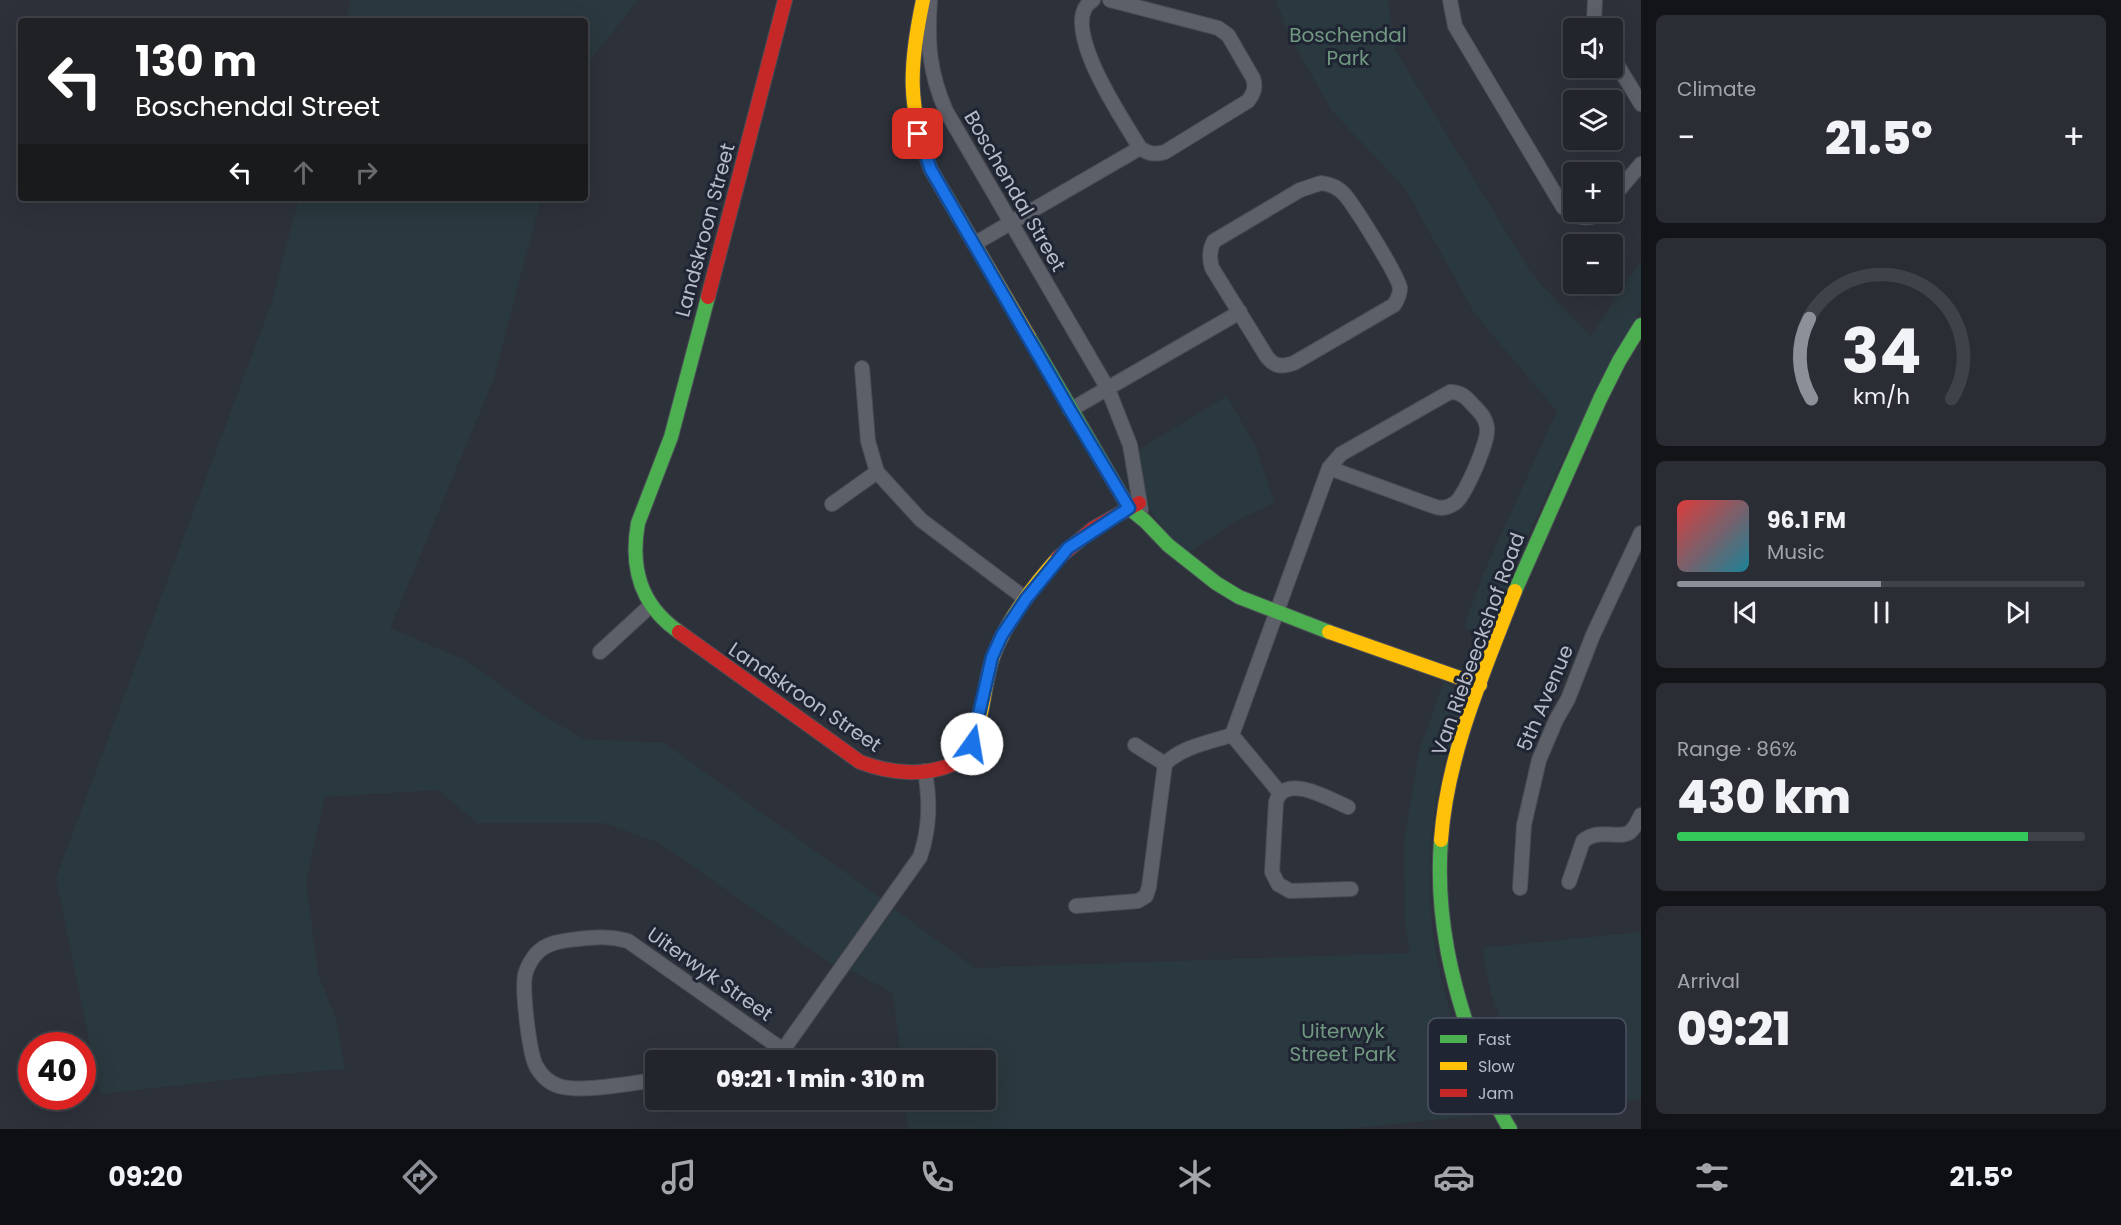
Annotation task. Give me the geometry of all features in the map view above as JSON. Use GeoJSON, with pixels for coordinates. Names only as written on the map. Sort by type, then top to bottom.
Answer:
{"type":"FeatureCollection","features":[{"type":"Feature","properties":{"kind":"street","name":"Landskroon Street"},"geometry":{"type":"LineString","coordinates":[[785,0],[671,437],[635,536],[634,563],[650,606],[670,627],[860,762],[882,771],[938,771],[947,769],[968,752],[974,736],[992,657],[1002,635],[1026,599],[1068,548],[1134,505]]}},
{"type":"Feature","properties":{"kind":"street","name":"Boschendal Street"},"geometry":{"type":"LineString","coordinates":[[927,0],[928,42],[933,76],[939,94],[946,111],[1108,389],[1130,445],[1134,505]]}},
{"type":"Feature","properties":{"kind":"street","name":"Boschendal Street"},"geometry":{"type":"LineString","coordinates":[[927,0],[911,59],[910,92],[918,134],[931,170],[1070,410],[1145,521],[1181,556],[1216,583],[1239,597],[1277,613],[1479,685]]}},
{"type":"Feature","properties":{"kind":"street"},"geometry":{"type":"LineString","coordinates":[[1093,0],[1088,3],[1083,17],[1083,33],[1087,50],[1095,71],[1140,148],[1147,153],[1165,152],[1248,101],[1253,95],[1254,83],[1228,36],[1218,28],[1110,0]]}},
{"type":"Feature","properties":{"kind":"street"},"geometry":{"type":"LineString","coordinates":[[1450,0],[1455,26],[1563,207]]}},
{"type":"Feature","properties":{"kind":"street"},"geometry":{"type":"LineString","coordinates":[[1594,0],[1595,18]]}},
{"type":"Feature","properties":{"kind":"street"},"geometry":{"type":"LineString","coordinates":[[1623,74],[1641,104]]}},
{"type":"Feature","properties":{"kind":"street"},"geometry":{"type":"LineString","coordinates":[[974,244],[1140,148]]}},
{"type":"Feature","properties":{"kind":"street"},"geometry":{"type":"LineString","coordinates":[[1623,185],[1641,164]]}},
{"type":"Feature","properties":{"kind":"street"},"geometry":{"type":"LineString","coordinates":[[1320,183],[1330,184],[1344,194],[1395,275],[1400,290],[1394,305],[1285,366],[1272,363],[1239,312],[1212,268],[1209,259],[1210,247],[1214,241],[1300,190],[1320,183]]}},
{"type":"Feature","properties":{"kind":"street"},"geometry":{"type":"LineString","coordinates":[[1070,410],[1239,312]]}},
{"type":"Feature","properties":{"kind":"street","name":"Van Riebeeckshof Road"},"geometry":{"type":"LineString","coordinates":[[1464,1018],[1447,958],[1439,892],[1440,850],[1446,799],[1458,748],[1479,685],[1523,570],[1602,398],[1641,326]]}},
{"type":"Feature","properties":{"kind":"street"},"geometry":{"type":"LineString","coordinates":[[862,368],[868,441],[877,472],[921,520],[1026,599]]}},
{"type":"Feature","properties":{"kind":"street"},"geometry":{"type":"LineString","coordinates":[[1232,735],[1329,468],[1341,454],[1450,392],[1464,396],[1483,415],[1486,422],[1487,434],[1484,446],[1461,495],[1454,504],[1448,507],[1433,506],[1329,468]]}},
{"type":"Feature","properties":{"kind":"street"},"geometry":{"type":"LineString","coordinates":[[832,504],[877,472]]}},
{"type":"Feature","properties":{"kind":"street","name":"5th Avenue"},"geometry":{"type":"LineString","coordinates":[[1520,888],[1524,825],[1539,760],[1556,720],[1568,699],[1597,626],[1641,533]]}},
{"type":"Feature","properties":{"kind":"street"},"geometry":{"type":"LineString","coordinates":[[600,652],[650,606]]}},
{"type":"Feature","properties":{"kind":"street"},"geometry":{"type":"LineString","coordinates":[[1076,906],[1138,901],[1146,896],[1165,764],[1191,748],[1232,735]]}},
{"type":"Feature","properties":{"kind":"street"},"geometry":{"type":"LineString","coordinates":[[1232,735],[1280,793]]}},
{"type":"Feature","properties":{"kind":"street"},"geometry":{"type":"LineString","coordinates":[[1135,745],[1165,764]]}},
{"type":"Feature","properties":{"kind":"street"},"geometry":{"type":"LineString","coordinates":[[783,1050],[920,857],[928,830],[929,815],[925,771]]}},
{"type":"Feature","properties":{"kind":"street"},"geometry":{"type":"LineString","coordinates":[[1348,807],[1298,787],[1288,788],[1280,793],[1276,802],[1272,872],[1278,884],[1290,891],[1351,889]]}},
{"type":"Feature","properties":{"kind":"street"},"geometry":{"type":"LineString","coordinates":[[1569,882],[1583,841],[1598,833],[1626,834],[1630,832],[1641,815]]}},
{"type":"Feature","properties":{"kind":"street","name":"Uiterwyk Street"},"geometry":{"type":"LineString","coordinates":[[645,1081],[570,1089],[553,1084],[545,1078],[531,1054],[524,989],[527,968],[536,954],[561,941],[608,937],[628,941],[783,1050]]}},
{"type":"Feature","properties":{"kind":"street","name":"Van Riebeeckshof Road"},"geometry":{"type":"LineString","coordinates":[[1501,1114],[1510,1129]]}},
{"type":"Feature","properties":{"kind":"green space"},"geometry":{"type":"Polygon","coordinates":[[[351,0],[638,0],[588,63],[588,18],[347,18],[351,0]]]}},
{"type":"Feature","properties":{"kind":"green space","name":"Boschendal Park"},"geometry":{"type":"Polygon","coordinates":[[[1276,0],[1388,0],[1395,50],[1533,276],[1591,337],[1619,294],[1623,294],[1623,288],[1641,261],[1641,309],[1603,375],[1525,541],[1488,637],[1464,627],[1482,577],[1557,411],[1475,314],[1405,188],[1332,111],[1288,33],[1276,0]]]}},
{"type":"Feature","properties":{"kind":"green space"},"geometry":{"type":"Polygon","coordinates":[[[298,201],[540,201],[494,378],[390,628],[467,661],[542,715],[584,739],[664,743],[881,898],[833,965],[660,843],[604,823],[477,823],[439,790],[325,797],[306,881],[318,973],[337,1022],[345,1069],[100,1094],[96,1074],[96,1032],[87,1032],[56,878],[272,302],[298,201]]]}},
{"type":"Feature","properties":{"kind":"green space"},"geometry":{"type":"Polygon","coordinates":[[[1227,396],[1255,446],[1275,503],[1237,520],[1189,552],[1169,534],[1152,513],[1143,492],[1135,452],[1227,396]]]}},
{"type":"Feature","properties":{"kind":"green space","name":"Uiterwyk Street Park"},"geometry":{"type":"Polygon","coordinates":[[[1444,681],[1457,692],[1461,708],[1438,790],[1429,875],[1434,943],[1452,1018],[1428,1018],[1428,1114],[1492,1114],[1346,1129],[908,1129],[906,1110],[996,1110],[996,1050],[900,1050],[893,993],[850,970],[894,909],[975,968],[1410,953],[1405,924],[1404,841],[1419,751],[1444,681]]]}},
{"type":"Feature","properties":{"kind":"green space"},"geometry":{"type":"Polygon","coordinates":[[[1641,932],[1641,1099],[1626,1101],[1626,1018],[1501,1018],[1491,993],[1482,948],[1641,932]]]}},
{"type":"Feature","properties":{"kind":"traffic: fast"},"geometry":{"type":"LineString","coordinates":[[679,632],[655,610],[647,598],[637,570],[636,539],[638,523],[671,437],[708,297]]}},
{"type":"Feature","properties":{"kind":"traffic: fast"},"geometry":{"type":"LineString","coordinates":[[1515,591],[1600,399],[1641,325]]}},
{"type":"Feature","properties":{"kind":"traffic: fast"},"geometry":{"type":"LineString","coordinates":[[1029,337],[1129,508],[1168,545],[1216,583],[1239,597],[1329,632]]}},
{"type":"Feature","properties":{"kind":"traffic: fast"},"geometry":{"type":"LineString","coordinates":[[1441,840],[1443,924],[1453,978],[1465,1018]]}},
{"type":"Feature","properties":{"kind":"traffic: fast"},"geometry":{"type":"LineString","coordinates":[[1502,1114],[1510,1129]]}},
{"type":"Feature","properties":{"kind":"traffic: slow"},"geometry":{"type":"LineString","coordinates":[[923,0],[913,66],[914,105],[923,147],[931,170],[1029,337]]}},
{"type":"Feature","properties":{"kind":"traffic: slow"},"geometry":{"type":"LineString","coordinates":[[953,764],[972,742],[981,714],[994,654],[1006,628],[1039,580],[1058,558]]}},
{"type":"Feature","properties":{"kind":"traffic: slow"},"geometry":{"type":"LineString","coordinates":[[1441,840],[1451,776],[1459,745],[1515,591]]}},
{"type":"Feature","properties":{"kind":"traffic: slow"},"geometry":{"type":"LineString","coordinates":[[1329,632],[1480,685]]}},
{"type":"Feature","properties":{"kind":"traffic: jam"},"geometry":{"type":"LineString","coordinates":[[708,297],[785,0]]}},
{"type":"Feature","properties":{"kind":"traffic: jam"},"geometry":{"type":"LineString","coordinates":[[1058,558],[1094,528],[1139,503]]}},
{"type":"Feature","properties":{"kind":"traffic: jam"},"geometry":{"type":"LineString","coordinates":[[679,632],[860,762],[883,769],[906,772],[930,771],[953,764]]}},
{"type":"Feature","properties":{"kind":"route"},"geometry":{"type":"LineString","coordinates":[[918,134],[931,170],[1129,508],[1077,540],[1061,554],[1002,635],[988,670],[972,744]]}}]}
